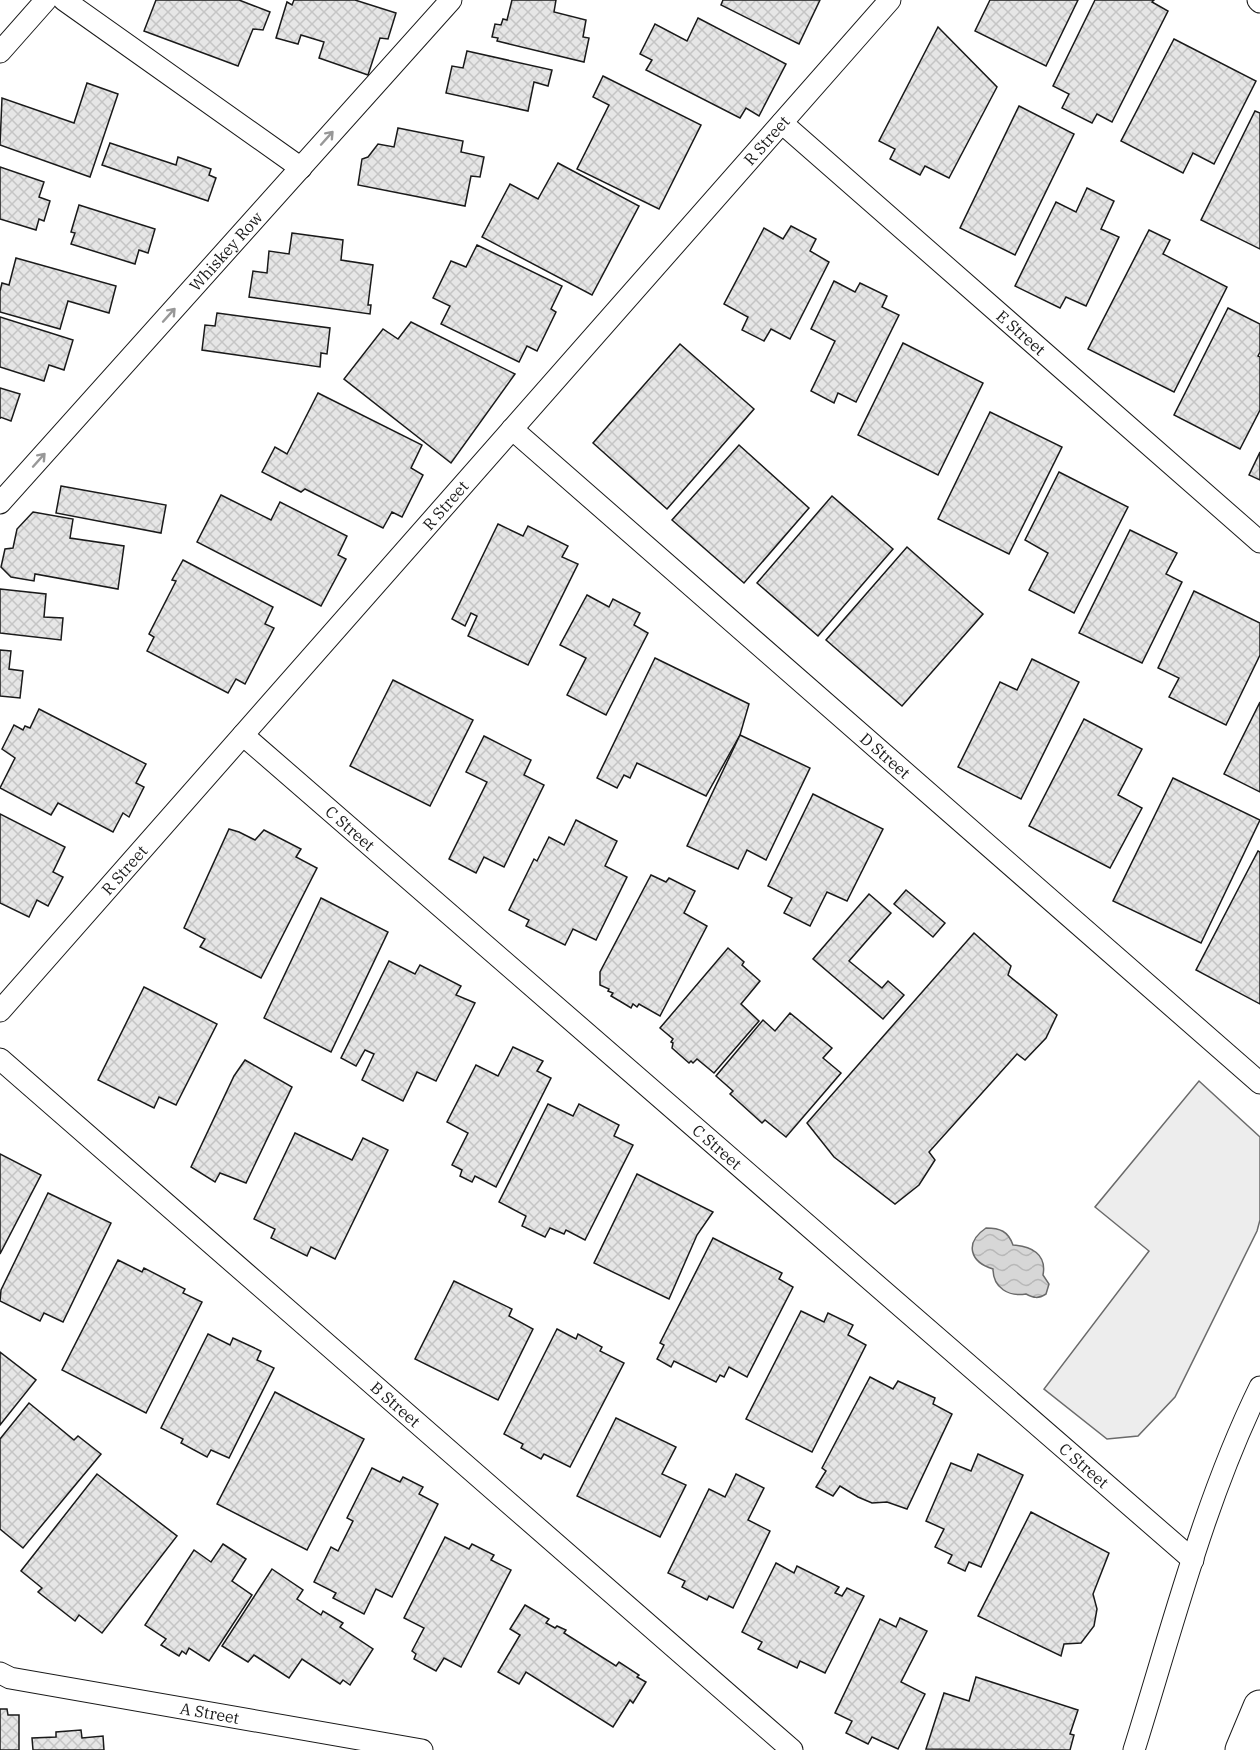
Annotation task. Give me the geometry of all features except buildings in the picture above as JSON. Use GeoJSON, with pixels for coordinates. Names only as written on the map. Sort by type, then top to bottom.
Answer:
{"type":"FeatureCollection","features":[{"type":"Feature","properties":{"kind":"street"},"geometry":{"type":"LineString","coordinates":[[1242,1750],[1260,1707]]}},
{"type":"Feature","properties":{"kind":"lane"},"geometry":{"type":"LineString","coordinates":[[0,52],[46,0]]}},
{"type":"Feature","properties":{"kind":"lane","name":"Whiskey Row"},"geometry":{"type":"LineString","coordinates":[[0,504],[451,0]]}},
{"type":"Feature","properties":{"kind":"lane","name":"R Street"},"geometry":{"type":"LineString","coordinates":[[0,1011],[890,0]]}},
{"type":"Feature","properties":{"kind":"lane"},"geometry":{"type":"LineString","coordinates":[[79,4],[301,168]]}},
{"type":"Feature","properties":{"kind":"lane","name":"E Street"},"geometry":{"type":"LineString","coordinates":[[782,123],[1260,542]]}},
{"type":"Feature","properties":{"kind":"lane","name":"D Street"},"geometry":{"type":"LineString","coordinates":[[512,429],[1260,1083]]}},
{"type":"Feature","properties":{"kind":"lane","name":"C Street"},"geometry":{"type":"LineString","coordinates":[[243,735],[1193,1560]]}},
{"type":"Feature","properties":{"kind":"lane","name":"B Street"},"geometry":{"type":"LineString","coordinates":[[0,1059],[792,1750]]}},
{"type":"Feature","properties":{"kind":"lane"},"geometry":{"type":"LineString","coordinates":[[1134,1750],[1193,1560],[1231,1451],[1260,1387]]}},
{"type":"Feature","properties":{"kind":"lane","name":"A Street"},"geometry":{"type":"LineString","coordinates":[[0,1674],[10,1678],[422,1750]]}},
{"type":"Feature","properties":{"kind":"shaded area"},"geometry":{"type":"Polygon","coordinates":[[[1199,1081],[1260,1137],[1260,1220],[1257,1231],[1175,1397],[1138,1436],[1107,1439],[1044,1389],[1149,1251],[1095,1207],[1199,1081]]]}},
{"type":"Feature","properties":{"kind":"water"},"geometry":{"type":"Polygon","coordinates":[[[986,1228],[1003,1231],[1009,1236],[1013,1245],[1026,1247],[1036,1252],[1043,1262],[1043,1275],[1049,1284],[1046,1294],[1036,1297],[1014,1294],[999,1286],[993,1269],[979,1262],[973,1252],[972,1246],[975,1240],[986,1228]]]}}]}
